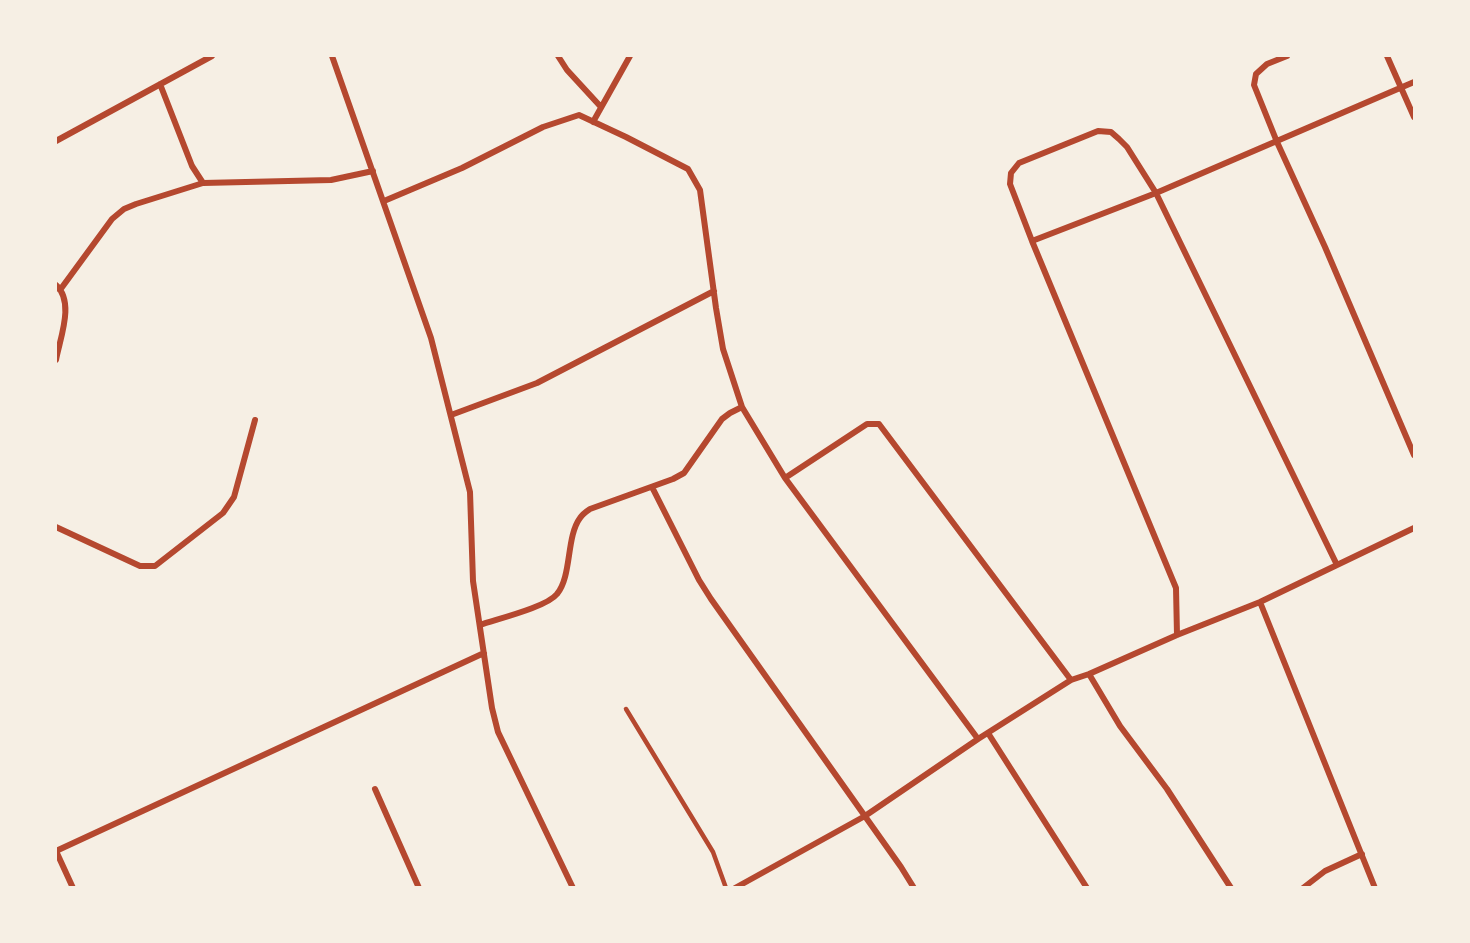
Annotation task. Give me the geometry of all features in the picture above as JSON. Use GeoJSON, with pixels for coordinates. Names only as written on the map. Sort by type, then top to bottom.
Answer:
{"type":"FeatureCollection","features":[{"type":"Feature","properties":{"kind":"street"},"geometry":{"type":"LineString","coordinates":[[56,141],[212,56]]}},
{"type":"Feature","properties":{"kind":"street"},"geometry":{"type":"LineString","coordinates":[[332,56],[431,338],[470,492],[473,581],[492,708],[498,732],[573,888]]}},
{"type":"Feature","properties":{"kind":"street"},"geometry":{"type":"LineString","coordinates":[[558,56],[567,70],[601,107]]}},
{"type":"Feature","properties":{"kind":"street"},"geometry":{"type":"LineString","coordinates":[[593,122],[630,56]]}},
{"type":"Feature","properties":{"kind":"street"},"geometry":{"type":"LineString","coordinates":[[1287,56],[1268,64],[1256,74],[1254,84],[1277,142],[1325,247],[1414,455]]}},
{"type":"Feature","properties":{"kind":"street"},"geometry":{"type":"LineString","coordinates":[[1387,56],[1414,117]]}},
{"type":"Feature","properties":{"kind":"street"},"geometry":{"type":"LineString","coordinates":[[1032,242],[1156,193],[1414,82]]}},
{"type":"Feature","properties":{"kind":"street"},"geometry":{"type":"LineString","coordinates":[[160,84],[192,166],[202,183]]}},
{"type":"Feature","properties":{"kind":"street"},"geometry":{"type":"LineString","coordinates":[[384,201],[462,168],[543,127],[579,116],[688,169],[700,190],[723,349],[742,407],[785,478],[978,739]]}},
{"type":"Feature","properties":{"kind":"street"},"geometry":{"type":"LineString","coordinates":[[1177,635],[1176,588],[1010,184],[1011,173],[1019,163],[1098,130],[1111,132],[1127,147],[1156,193],[1337,565]]}},
{"type":"Feature","properties":{"kind":"street"},"geometry":{"type":"LineString","coordinates":[[56,360],[66,314],[65,300],[58,287],[112,219],[124,209],[202,183],[331,180],[373,171]]}},
{"type":"Feature","properties":{"kind":"street"},"geometry":{"type":"LineString","coordinates":[[451,416],[537,383],[714,291]]}},
{"type":"Feature","properties":{"kind":"street"},"geometry":{"type":"LineString","coordinates":[[480,625],[544,603],[557,594],[563,582],[580,518],[590,509],[684,473],[722,419],[730,412],[742,407]]}},
{"type":"Feature","properties":{"kind":"street"},"geometry":{"type":"LineString","coordinates":[[56,527],[140,566],[155,566],[223,513],[234,497],[255,420]]}},
{"type":"Feature","properties":{"kind":"street"},"geometry":{"type":"LineString","coordinates":[[785,478],[867,424],[879,424],[1071,680]]}},
{"type":"Feature","properties":{"kind":"street"},"geometry":{"type":"LineString","coordinates":[[652,487],[711,599],[914,888]]}},
{"type":"Feature","properties":{"kind":"street"},"geometry":{"type":"LineString","coordinates":[[735,888],[865,816],[978,739],[1071,680],[1260,602],[1414,528]]}},
{"type":"Feature","properties":{"kind":"street"},"geometry":{"type":"LineString","coordinates":[[1260,602],[1375,888]]}},
{"type":"Feature","properties":{"kind":"street"},"geometry":{"type":"LineString","coordinates":[[74,888],[56,851],[484,653]]}},
{"type":"Feature","properties":{"kind":"street"},"geometry":{"type":"LineString","coordinates":[[1089,674],[1120,726],[1167,789],[1231,888]]}},
{"type":"Feature","properties":{"kind":"street"},"geometry":{"type":"LineString","coordinates":[[988,733],[1087,888]]}},
{"type":"Feature","properties":{"kind":"street"},"geometry":{"type":"LineString","coordinates":[[375,789],[419,888]]}},
{"type":"Feature","properties":{"kind":"street"},"geometry":{"type":"LineString","coordinates":[[1304,888],[1326,871],[1362,854]]}},
{"type":"Feature","properties":{"kind":"lane"},"geometry":{"type":"LineString","coordinates":[[626,709],[713,852],[726,888]]}}]}
